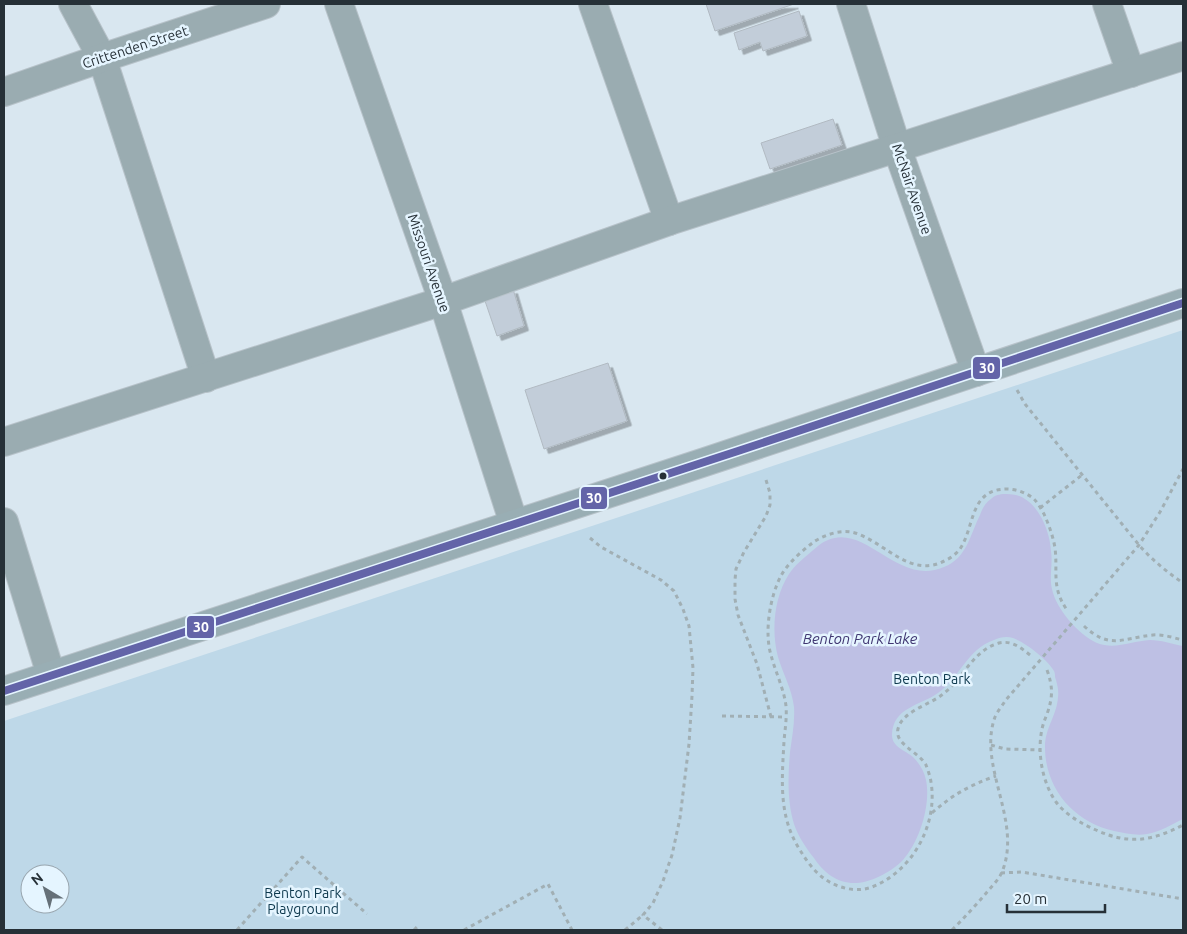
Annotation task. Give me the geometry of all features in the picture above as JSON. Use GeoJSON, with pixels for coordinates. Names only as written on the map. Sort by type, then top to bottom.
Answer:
{"type":"FeatureCollection","features":[{"type":"Feature","properties":{"kind":"main road"},"geometry":{"type":"LineString","coordinates":[[4,691],[1183,303]]}},
{"type":"Feature","properties":{"kind":"street"},"geometry":{"type":"LineString","coordinates":[[73,4],[102,58],[206,378]]}},
{"type":"Feature","properties":{"kind":"street","name":"Crittenden Street"},"geometry":{"type":"LineString","coordinates":[[4,92],[266,4]]}},
{"type":"Feature","properties":{"kind":"street","name":"Missouri Avenue"},"geometry":{"type":"LineString","coordinates":[[339,4],[443,301],[514,524]]}},
{"type":"Feature","properties":{"kind":"street"},"geometry":{"type":"LineString","coordinates":[[593,4],[669,222]]}},
{"type":"Feature","properties":{"kind":"street","name":"McNair Avenue"},"geometry":{"type":"LineString","coordinates":[[851,4],[897,148],[976,372]]}},
{"type":"Feature","properties":{"kind":"street"},"geometry":{"type":"LineString","coordinates":[[1107,4],[1130,73]]}},
{"type":"Feature","properties":{"kind":"street"},"geometry":{"type":"LineString","coordinates":[[4,442],[443,301],[669,222],[1183,56]]}},
{"type":"Feature","properties":{"kind":"street"},"geometry":{"type":"LineString","coordinates":[[4,522],[52,675]]}},
{"type":"Feature","properties":{"kind":"path"},"geometry":{"type":"LineString","coordinates":[[1015,386],[1024,404],[1139,545],[1149,556],[1183,584]]}},
{"type":"Feature","properties":{"kind":"path"},"geometry":{"type":"LineString","coordinates":[[952,930],[976,905],[1001,873],[1006,856],[1008,835],[991,745],[991,732],[996,716],[1005,701],[1139,545],[1160,512],[1183,469]]}},
{"type":"Feature","properties":{"kind":"path"},"geometry":{"type":"LineString","coordinates":[[1040,508],[1082,475]]}},
{"type":"Feature","properties":{"kind":"path"},"geometry":{"type":"LineString","coordinates":[[766,480],[770,493],[770,505],[766,516],[736,568],[735,599],[738,615],[757,664],[771,717]]}},
{"type":"Feature","properties":{"kind":"path"},"geometry":{"type":"LineString","coordinates":[[1030,656],[1013,643],[1002,642],[990,646],[979,654],[952,687],[942,696],[908,715],[901,722],[898,736],[901,742],[919,756],[926,765],[930,776],[933,798],[931,813],[919,846],[909,861],[892,876],[870,888],[854,890],[836,886],[823,878],[811,866],[798,846],[788,828],[783,807],[782,783],[786,702],[770,651],[768,632],[770,612],[775,593],[782,574],[792,561],[818,539],[829,534],[843,532],[854,533],[866,538],[908,562],[921,566],[936,565],[949,559],[960,550],[978,504],[985,496],[994,491],[1018,490],[1035,500],[1049,526],[1055,550],[1056,586],[1067,610]]}},
{"type":"Feature","properties":{"kind":"path"},"geometry":{"type":"LineString","coordinates":[[590,538],[601,547],[661,580],[674,591],[689,626],[693,668],[689,744],[680,818],[672,855],[653,903],[644,915],[625,930]]}},
{"type":"Feature","properties":{"kind":"path"},"geometry":{"type":"LineString","coordinates":[[1084,626],[1091,633],[1102,639],[1118,641],[1155,635],[1183,640]]}},
{"type":"Feature","properties":{"kind":"path"},"geometry":{"type":"LineString","coordinates":[[1047,670],[1051,680],[1052,691],[1050,704],[1042,727],[1040,750],[1048,787],[1057,802],[1082,824],[1124,840],[1157,837],[1183,825]]}},
{"type":"Feature","properties":{"kind":"path"},"geometry":{"type":"LineString","coordinates":[[722,716],[786,717]]}},
{"type":"Feature","properties":{"kind":"path"},"geometry":{"type":"LineString","coordinates":[[991,745],[1005,749],[1040,750]]}},
{"type":"Feature","properties":{"kind":"path"},"geometry":{"type":"LineString","coordinates":[[931,813],[946,800],[964,789],[996,776]]}},
{"type":"Feature","properties":{"kind":"path"},"geometry":{"type":"LineString","coordinates":[[237,930],[302,857],[367,914]]}},
{"type":"Feature","properties":{"kind":"path"},"geometry":{"type":"LineString","coordinates":[[1001,873],[1022,872],[1183,899]]}},
{"type":"Feature","properties":{"kind":"path"},"geometry":{"type":"LineString","coordinates":[[464,930],[548,884],[572,930]]}},
{"type":"Feature","properties":{"kind":"path"},"geometry":{"type":"LineString","coordinates":[[644,915],[662,930]]}},
{"type":"Feature","properties":{"kind":"path"},"geometry":{"type":"LineString","coordinates":[[414,930],[417,927]]}},
{"type":"Feature","properties":{"kind":"green space","name":"Benton Park"},"geometry":{"type":"Polygon","coordinates":[[[1183,330],[1183,930],[4,930],[4,721],[1183,330]]]}},
{"type":"Feature","properties":{"kind":"water","name":"Benton Park Lake"},"geometry":{"type":"Polygon","coordinates":[[[1003,494],[1022,497],[1031,503],[1044,522],[1050,544],[1051,584],[1054,597],[1063,613],[1083,634],[1097,643],[1110,646],[1150,640],[1183,646],[1183,819],[1157,832],[1147,834],[1114,831],[1086,820],[1064,801],[1050,777],[1046,762],[1046,740],[1056,710],[1058,694],[1054,672],[1042,657],[1024,643],[1011,637],[1006,637],[985,644],[970,657],[946,687],[909,708],[897,718],[892,735],[894,743],[920,765],[926,780],[927,800],[923,822],[909,852],[894,868],[876,878],[863,882],[844,882],[827,873],[808,850],[802,842],[792,815],[789,779],[794,707],[778,657],[774,625],[777,604],[784,583],[794,568],[820,545],[828,540],[842,537],[856,540],[897,563],[912,569],[927,571],[944,567],[952,563],[963,552],[985,504],[995,496],[1003,494]]]}},
{"type":"Feature","properties":{"kind":"building"},"geometry":{"type":"Polygon","coordinates":[[[706,4],[794,4],[715,31],[706,4]]]}},
{"type":"Feature","properties":{"kind":"building"},"geometry":{"type":"Polygon","coordinates":[[[799,11],[807,36],[763,51],[760,42],[739,50],[734,33],[799,11]]]}},
{"type":"Feature","properties":{"kind":"building"},"geometry":{"type":"Polygon","coordinates":[[[833,119],[842,145],[770,169],[761,143],[833,119]]]}},
{"type":"Feature","properties":{"kind":"building"},"geometry":{"type":"Polygon","coordinates":[[[513,289],[524,326],[497,336],[484,298],[513,289]]]}},
{"type":"Feature","properties":{"kind":"building"},"geometry":{"type":"Polygon","coordinates":[[[608,363],[627,421],[544,449],[525,390],[608,363]]]}},
{"type":"Feature","properties":{"kind":"transit line","name":"30"},"geometry":{"type":"LineString","coordinates":[[4,691],[1183,303]]}},
{"type":"Feature","properties":{"kind":"park label","name":"Benton Park Playground"},"geometry":{"type":"Point","coordinates":[303,902]}}]}
